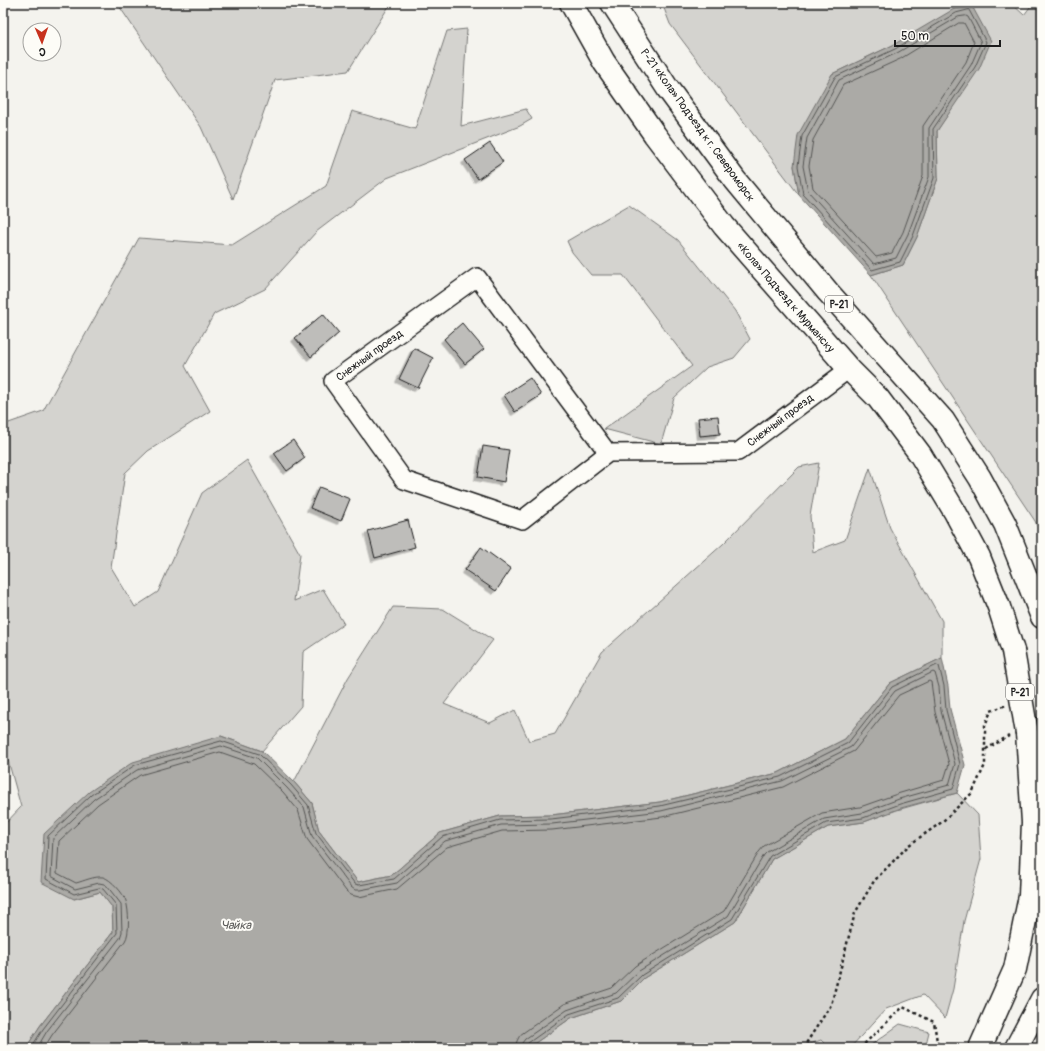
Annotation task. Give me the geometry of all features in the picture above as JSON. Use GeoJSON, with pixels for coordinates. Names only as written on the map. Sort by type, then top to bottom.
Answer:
{"type":"FeatureCollection","features":[{"type":"Feature","properties":{"kind":"main road","name":"«Кола» Подъезд к Мурманску"},"geometry":{"type":"LineString","coordinates":[[571,3],[604,62],[655,135],[724,226],[849,369]]}},
{"type":"Feature","properties":{"kind":"main road","name":"Р-21 «Кола» Подъезд к г. Североморск"},"geometry":{"type":"LineString","coordinates":[[612,3],[668,89],[735,180],[828,292],[943,420],[980,478],[1004,524],[1027,577],[1042,617]]}},
{"type":"Feature","properties":{"kind":"main road","name":"Р-21"},"geometry":{"type":"LineString","coordinates":[[849,369],[878,398],[920,454],[955,512],[979,558],[999,607],[1013,651],[1027,730],[1033,822],[1030,896],[1015,969],[980,1048]]}},
{"type":"Feature","properties":{"kind":"main road"},"geometry":{"type":"LineString","coordinates":[[1016,1048],[1042,999]]}},
{"type":"Feature","properties":{"kind":"street","name":"Снежный проезд"},"geometry":{"type":"LineString","coordinates":[[608,453],[477,277],[332,381],[404,480],[522,520],[608,453],[738,452],[849,369]]}},
{"type":"Feature","properties":{"kind":"path"},"geometry":{"type":"LineString","coordinates":[[803,1048],[831,1005],[855,913],[874,881],[909,845],[942,822],[972,793],[985,765],[985,725],[991,711],[1008,704]]}},
{"type":"Feature","properties":{"kind":"path"},"geometry":{"type":"LineString","coordinates":[[985,749],[1027,730]]}},
{"type":"Feature","properties":{"kind":"path"},"geometry":{"type":"LineString","coordinates":[[860,1048],[903,1007],[934,1022],[938,1048]]}},
{"type":"Feature","properties":{"kind":"shaded area"},"geometry":{"type":"Polygon","coordinates":[[[117,3],[391,3],[348,71],[275,80],[233,199],[201,127],[117,3]]]}},
{"type":"Feature","properties":{"kind":"shaded area"},"geometry":{"type":"Polygon","coordinates":[[[662,3],[1011,3],[1024,15],[1033,3],[1042,3],[1042,537],[1035,521],[871,275],[903,265],[917,237],[938,178],[937,131],[953,106],[893,45],[832,74],[794,166],[799,195],[670,24],[662,3]]]}},
{"type":"Feature","properties":{"kind":"shaded area"},"geometry":{"type":"Polygon","coordinates":[[[467,29],[461,126],[526,109],[532,119],[520,126],[387,178],[316,232],[265,289],[214,314],[185,366],[210,411],[148,451],[125,473],[111,567],[135,607],[158,592],[202,493],[247,460],[300,554],[294,601],[323,589],[344,624],[303,652],[301,706],[262,751],[221,736],[74,899],[100,892],[112,907],[113,932],[40,1026],[26,1048],[3,1048],[3,826],[21,807],[3,742],[3,425],[43,411],[139,238],[232,245],[326,186],[352,111],[415,129],[447,31],[467,29]]]}},
{"type":"Feature","properties":{"kind":"shaded area"},"geometry":{"type":"Polygon","coordinates":[[[629,205],[678,240],[735,311],[750,339],[734,358],[707,367],[674,398],[661,444],[604,429],[692,366],[623,275],[591,275],[572,252],[567,241],[629,205]]]}},
{"type":"Feature","properties":{"kind":"shaded area"},"geometry":{"type":"Polygon","coordinates":[[[819,463],[810,516],[813,552],[845,540],[870,468],[890,528],[942,621],[942,658],[890,683],[845,739],[778,773],[660,802],[551,815],[500,816],[440,833],[392,875],[358,882],[319,831],[312,803],[294,782],[348,678],[393,607],[443,609],[493,640],[444,704],[490,723],[515,710],[529,741],[555,734],[602,652],[723,544],[799,467],[819,463]]]}},
{"type":"Feature","properties":{"kind":"shaded area"},"geometry":{"type":"Polygon","coordinates":[[[957,793],[978,815],[981,859],[964,921],[953,989],[945,1018],[923,995],[886,1009],[850,1048],[829,1048],[821,1040],[799,1048],[528,1048],[571,1018],[621,1001],[644,978],[735,922],[772,859],[828,827],[864,822],[897,810],[957,793]]]}},
{"type":"Feature","properties":{"kind":"shaded area"},"geometry":{"type":"Polygon","coordinates":[[[900,1024],[929,1032],[925,1048],[867,1048],[900,1024]]]}},
{"type":"Feature","properties":{"kind":"water"},"geometry":{"type":"Polygon","coordinates":[[[972,6],[991,41],[979,69],[937,131],[938,178],[917,237],[903,265],[871,275],[799,195],[794,166],[798,135],[832,74],[893,45],[954,9],[972,6]]]}},
{"type":"Feature","properties":{"kind":"water","name":"Чайка"},"geometry":{"type":"Polygon","coordinates":[[[942,658],[948,686],[950,709],[965,765],[957,793],[901,808],[864,822],[828,827],[772,859],[735,922],[644,978],[621,1001],[571,1018],[528,1048],[26,1048],[40,1026],[113,932],[112,907],[100,892],[74,899],[41,882],[44,834],[89,792],[133,762],[221,736],[262,751],[294,782],[312,803],[319,831],[358,882],[392,875],[440,833],[500,816],[551,815],[660,802],[778,773],[845,739],[890,683],[942,658]]]}},
{"type":"Feature","properties":{"kind":"building"},"geometry":{"type":"Polygon","coordinates":[[[490,143],[503,162],[478,179],[465,160],[490,143]]]}},
{"type":"Feature","properties":{"kind":"building"},"geometry":{"type":"Polygon","coordinates":[[[323,314],[339,333],[311,357],[295,338],[323,314]]]}},
{"type":"Feature","properties":{"kind":"building"},"geometry":{"type":"Polygon","coordinates":[[[462,323],[484,349],[465,364],[444,339],[462,323]]]}},
{"type":"Feature","properties":{"kind":"building"},"geometry":{"type":"Polygon","coordinates":[[[414,348],[433,358],[418,388],[399,379],[414,348]]]}},
{"type":"Feature","properties":{"kind":"building"},"geometry":{"type":"Polygon","coordinates":[[[530,378],[541,395],[515,412],[504,395],[530,378]]]}},
{"type":"Feature","properties":{"kind":"building"},"geometry":{"type":"Polygon","coordinates":[[[718,416],[720,434],[700,436],[698,418],[718,416]]]}},
{"type":"Feature","properties":{"kind":"building"},"geometry":{"type":"Polygon","coordinates":[[[293,440],[305,458],[287,471],[274,453],[293,440]]]}},
{"type":"Feature","properties":{"kind":"building"},"geometry":{"type":"Polygon","coordinates":[[[483,446],[509,450],[504,482],[478,477],[483,446]]]}},
{"type":"Feature","properties":{"kind":"building"},"geometry":{"type":"Polygon","coordinates":[[[319,487],[350,499],[341,521],[310,508],[319,487]]]}},
{"type":"Feature","properties":{"kind":"building"},"geometry":{"type":"Polygon","coordinates":[[[408,520],[415,547],[375,558],[368,531],[408,520]]]}},
{"type":"Feature","properties":{"kind":"building"},"geometry":{"type":"Polygon","coordinates":[[[481,547],[511,569],[496,591],[465,570],[481,547]]]}}]}
